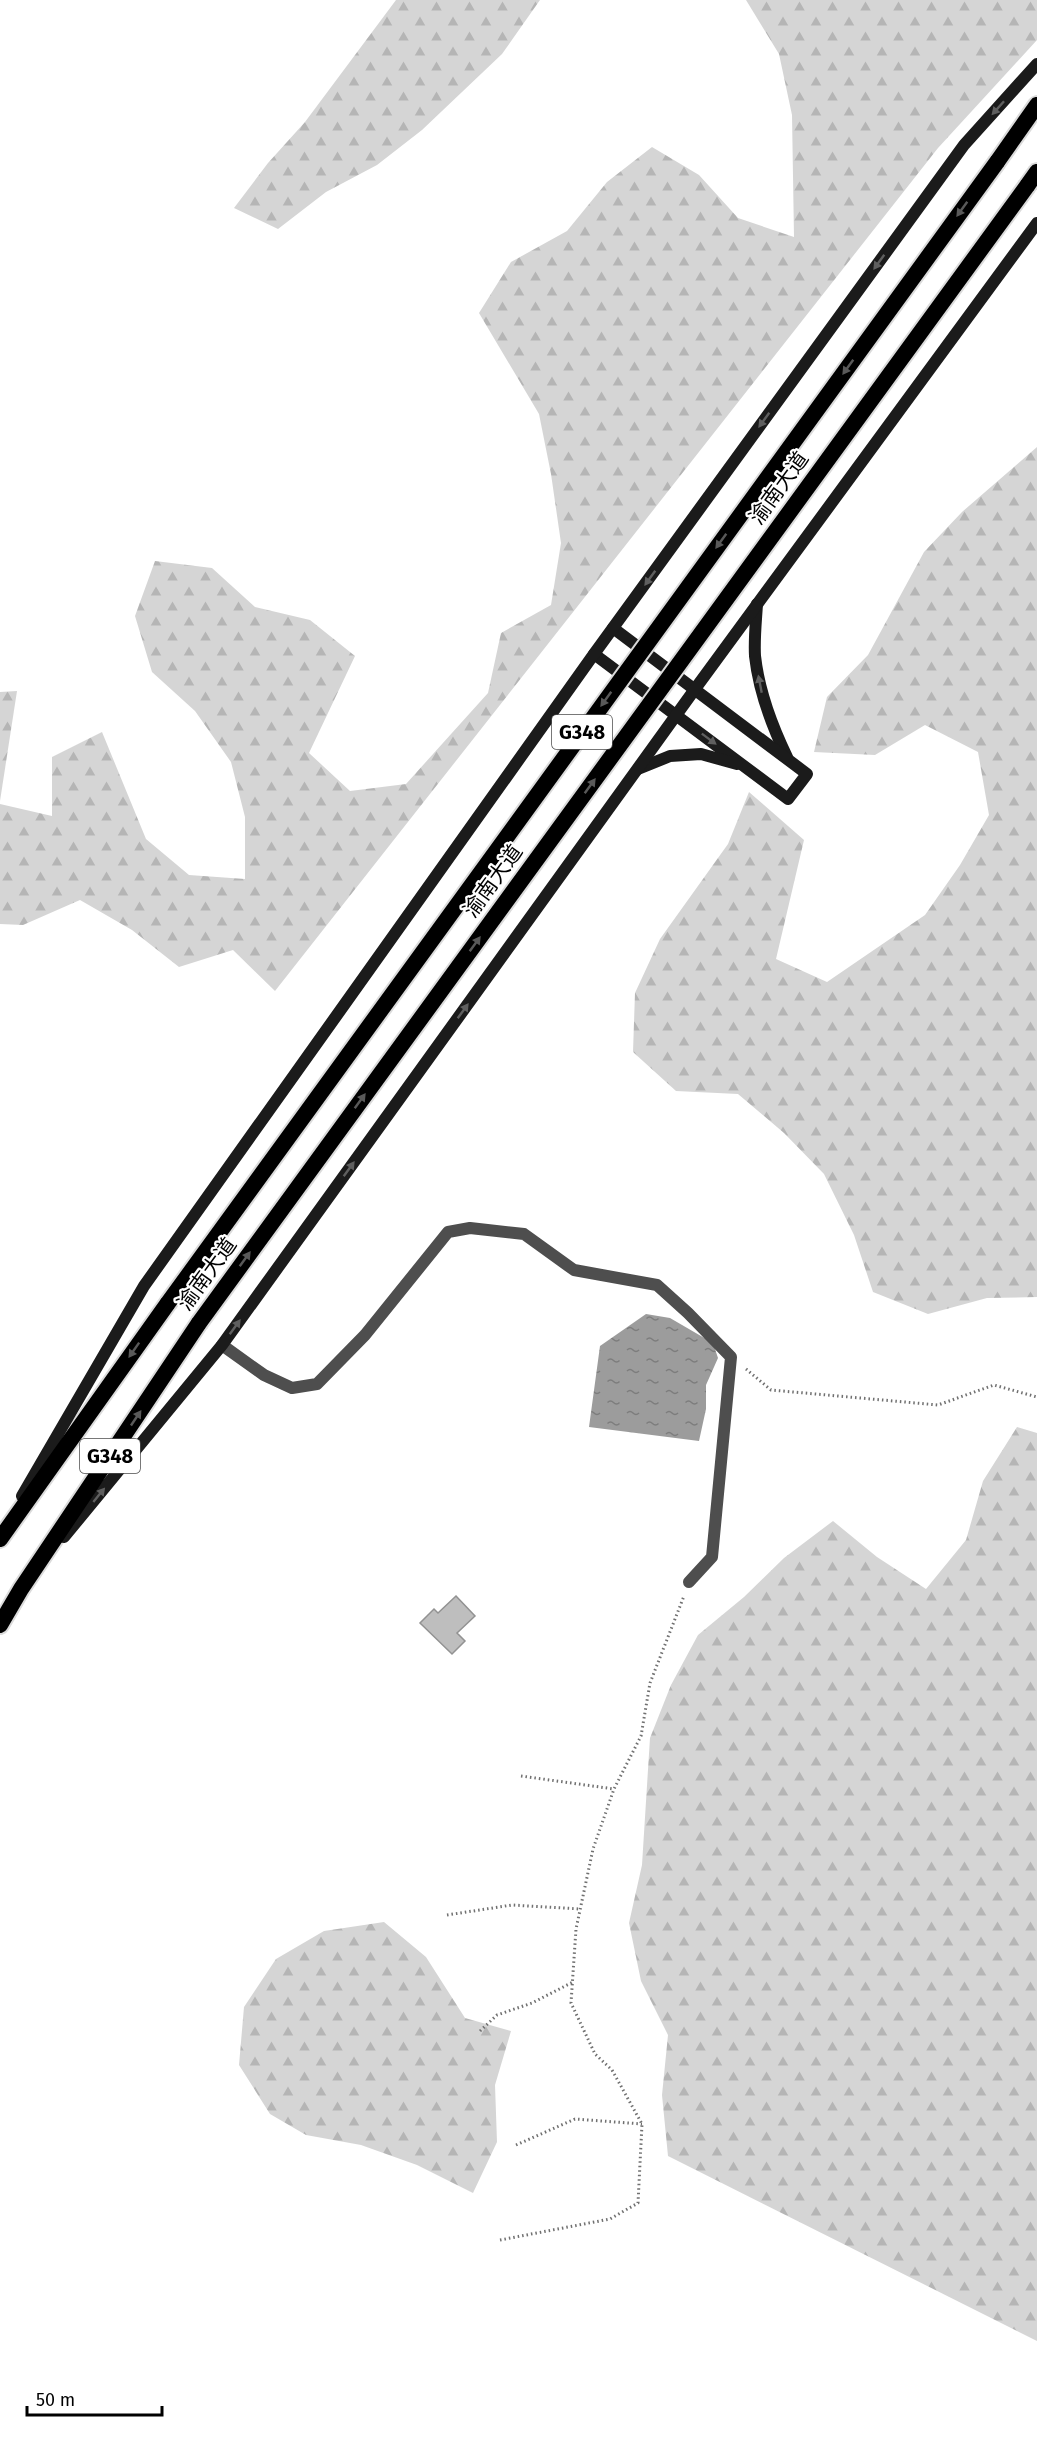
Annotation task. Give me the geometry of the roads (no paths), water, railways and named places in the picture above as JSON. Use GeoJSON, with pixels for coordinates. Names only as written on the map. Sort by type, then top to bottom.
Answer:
{"type":"FeatureCollection","features":[{"type":"Feature","properties":{"kind":"highway","name":"渝南大道"},"geometry":{"type":"LineString","coordinates":[[0,1539],[168,1303],[1037,105]]}},
{"type":"Feature","properties":{"kind":"highway","name":"渝南大道"},"geometry":{"type":"LineString","coordinates":[[0,1625],[21,1589],[199,1323],[1032,179]]}},
{"type":"Feature","properties":{"kind":"main road"},"geometry":{"type":"LineString","coordinates":[[0,1534],[144,1286],[594,654],[964,145],[1037,64]]}},
{"type":"Feature","properties":{"kind":"main road"},"geometry":{"type":"LineString","coordinates":[[21,1589],[222,1345],[676,715],[1037,224]]}},
{"type":"Feature","properties":{"kind":"main road"},"geometry":{"type":"LineString","coordinates":[[757,604],[755,654],[760,686],[768,718],[788,759]]}},
{"type":"Feature","properties":{"kind":"main road"},"geometry":{"type":"LineString","coordinates":[[594,654],[788,800],[807,774],[613,628]]}},
{"type":"Feature","properties":{"kind":"main road"},"geometry":{"type":"LineString","coordinates":[[637,770],[670,756],[701,754],[745,766]]}},
{"type":"Feature","properties":{"kind":"street"},"geometry":{"type":"LineString","coordinates":[[222,1345],[264,1376],[292,1388],[317,1384],[365,1335],[448,1232],[470,1228],[524,1234],[574,1270],[657,1285],[688,1312],[730,1357],[712,1557],[689,1582]]}},
{"type":"Feature","properties":{"kind":"water"},"geometry":{"type":"Polygon","coordinates":[[[646,1314],[670,1318],[713,1343],[718,1358],[706,1385],[706,1409],[699,1441],[589,1427],[600,1346],[646,1314]]]}}]}
